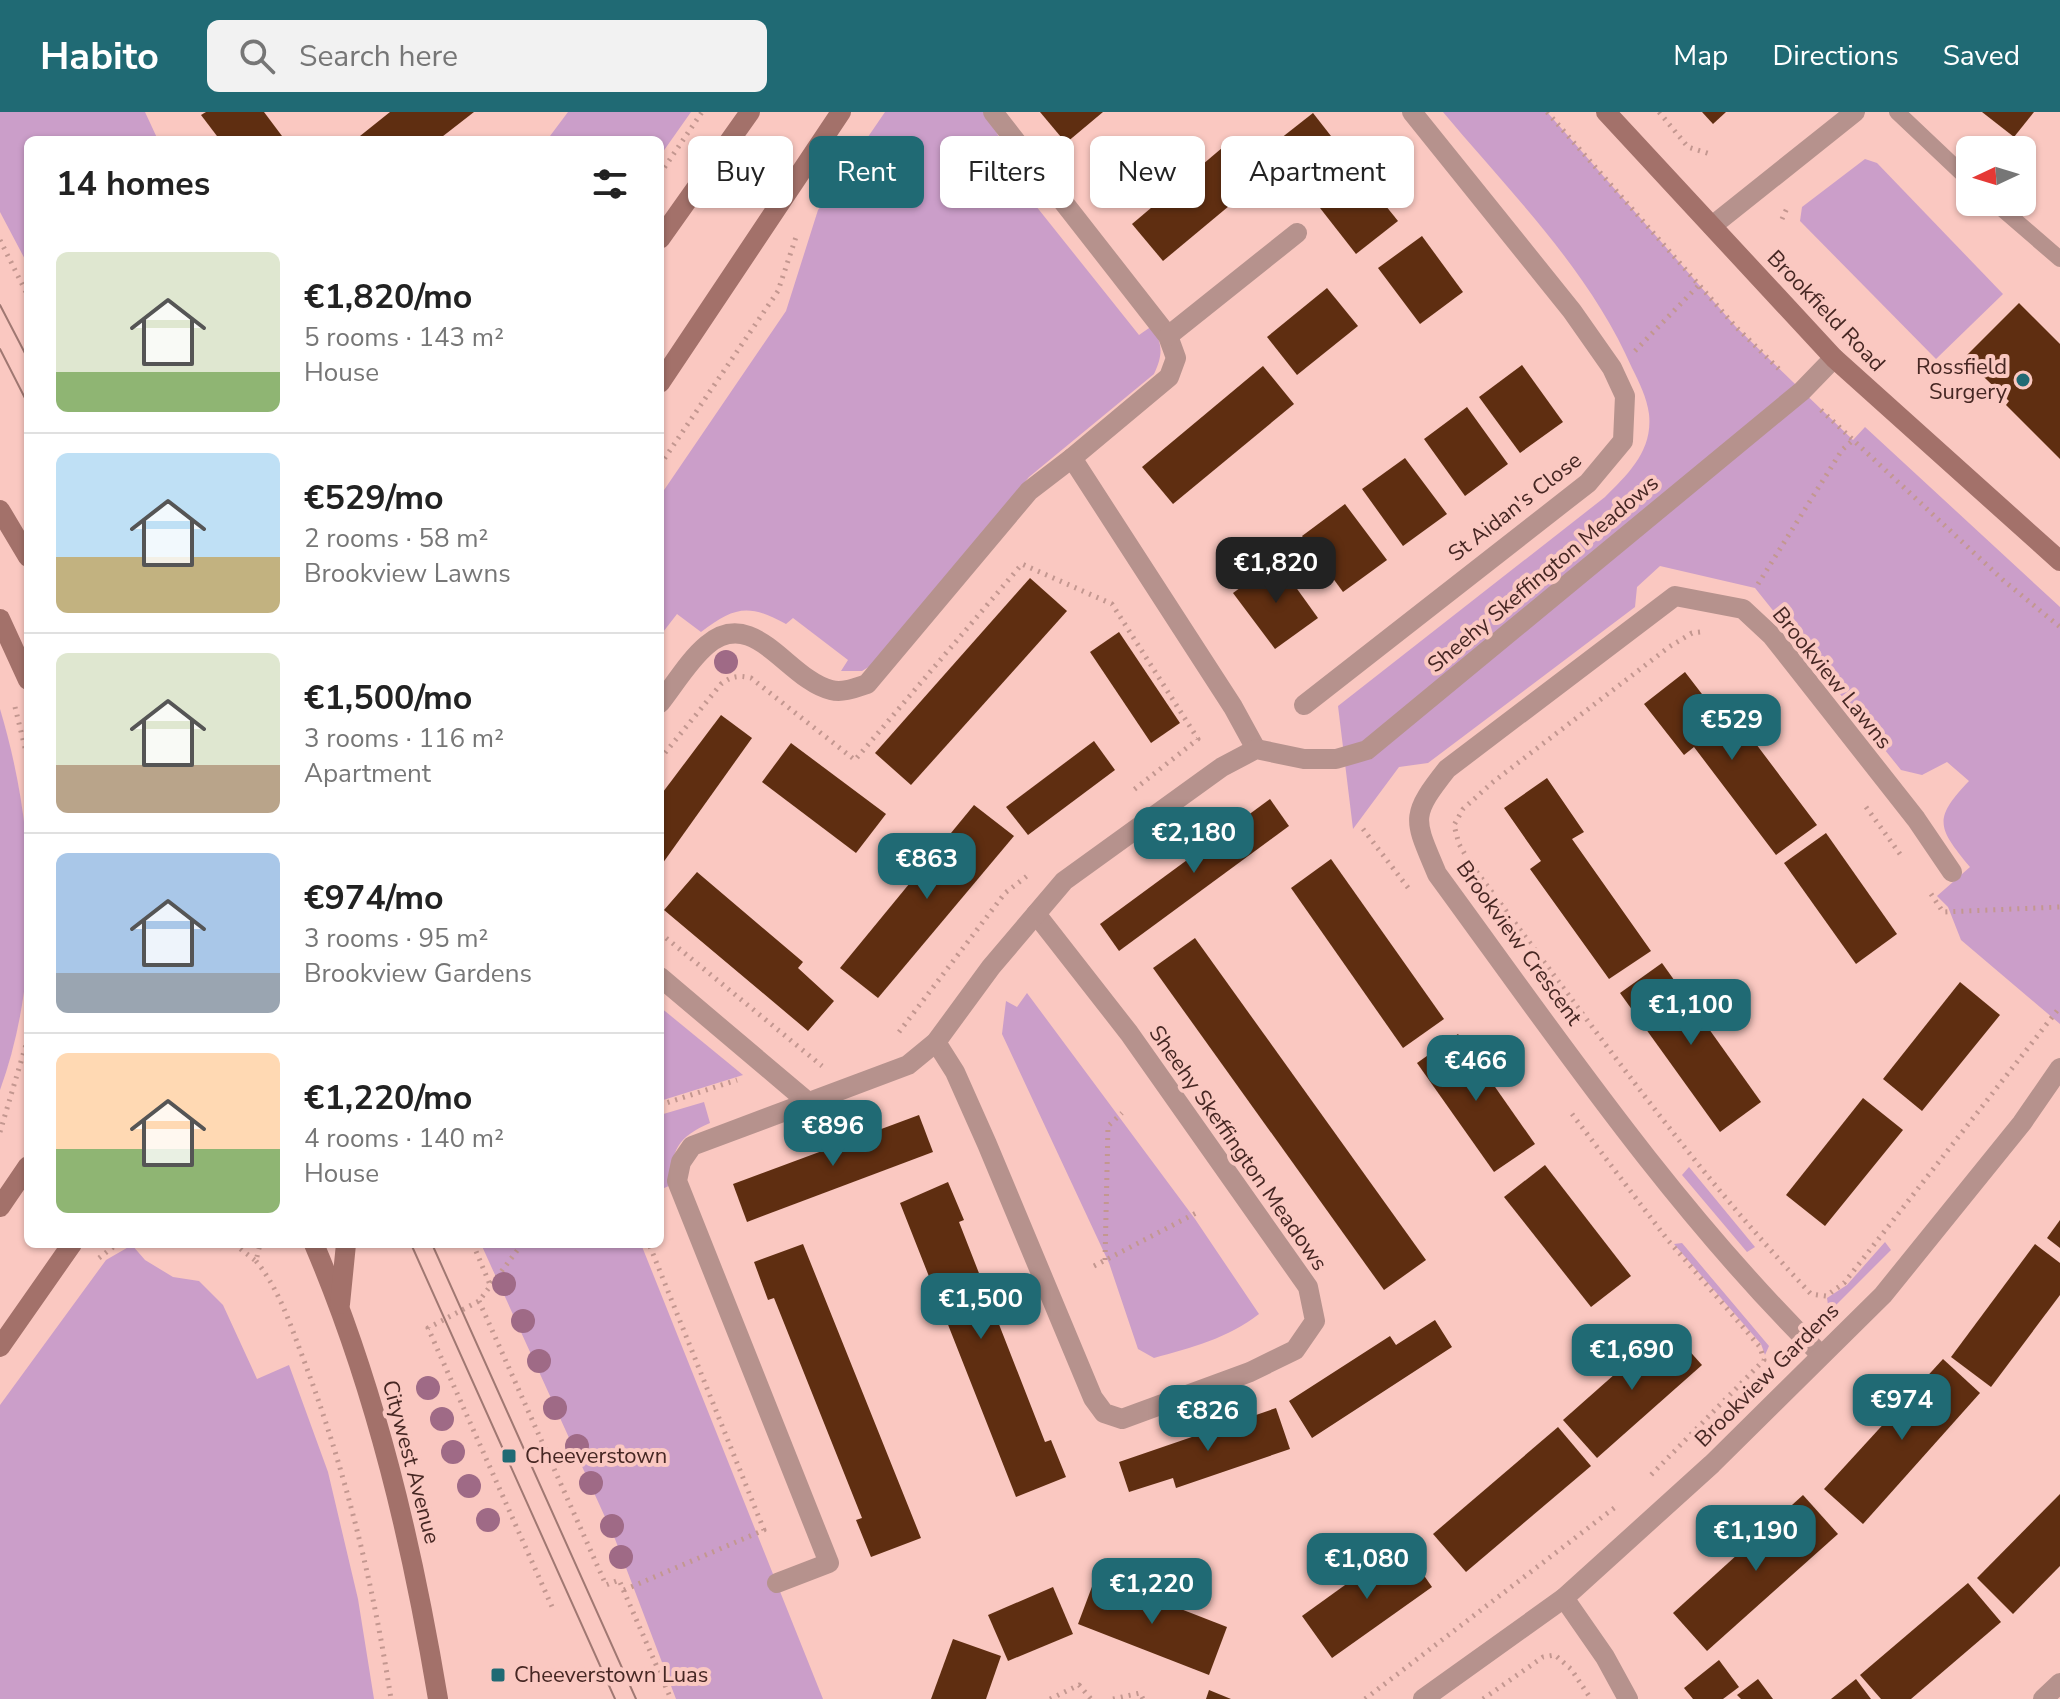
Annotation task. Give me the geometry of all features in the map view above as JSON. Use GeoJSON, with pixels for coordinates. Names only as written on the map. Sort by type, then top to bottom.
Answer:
{"type":"FeatureCollection","features":[{"type":"Feature","properties":{"kind":"main road"},"geometry":{"type":"LineString","coordinates":[[664,233],[750,112]]}},
{"type":"Feature","properties":{"kind":"main road"},"geometry":{"type":"LineString","coordinates":[[664,377],[841,112]]}},
{"type":"Feature","properties":{"kind":"main road","name":"Brookfield Road"},"geometry":{"type":"LineString","coordinates":[[1606,112],[1834,358],[2060,561]]}},
{"type":"Feature","properties":{"kind":"main road"},"geometry":{"type":"LineString","coordinates":[[0,510],[24,550]]}},
{"type":"Feature","properties":{"kind":"main road"},"geometry":{"type":"LineString","coordinates":[[0,619],[24,671]]}},
{"type":"Feature","properties":{"kind":"main road"},"geometry":{"type":"LineString","coordinates":[[0,1207],[24,1168]]}},
{"type":"Feature","properties":{"kind":"main road"},"geometry":{"type":"LineString","coordinates":[[0,1347],[69,1248]]}},
{"type":"Feature","properties":{"kind":"main road"},"geometry":{"type":"LineString","coordinates":[[340,1307],[346,1248]]}},
{"type":"Feature","properties":{"kind":"main road","name":"Citywest Avenue"},"geometry":{"type":"LineString","coordinates":[[318,1253],[340,1307],[378,1420],[400,1503],[438,1699]]}},
{"type":"Feature","properties":{"kind":"street"},"geometry":{"type":"LineString","coordinates":[[664,698],[707,645],[726,633],[744,633],[831,690],[849,690],[867,684],[1029,491],[1169,377],[1176,358],[1168,336],[993,112]]}},
{"type":"Feature","properties":{"kind":"street","name":"St Aidan's Close"},"geometry":{"type":"LineString","coordinates":[[1304,705],[1588,483],[1623,441],[1625,396],[1612,368],[1572,311],[1412,112]]}},
{"type":"Feature","properties":{"kind":"street"},"geometry":{"type":"LineString","coordinates":[[1712,226],[1855,112]]}},
{"type":"Feature","properties":{"kind":"street"},"geometry":{"type":"LineString","coordinates":[[1168,336],[1297,233]]}},
{"type":"Feature","properties":{"kind":"street","name":"Sheehy Skeffington Meadows"},"geometry":{"type":"LineString","coordinates":[[1256,749],[1304,759],[1336,759],[1367,750],[1802,391],[1834,358]]}},
{"type":"Feature","properties":{"kind":"street"},"geometry":{"type":"LineString","coordinates":[[777,1583],[829,1563],[677,1181],[681,1162],[692,1146],[908,1065],[936,1042],[991,967],[1064,881],[1091,858],[1222,767],[1256,749],[1233,707],[1072,458]]}},
{"type":"Feature","properties":{"kind":"street","name":"Brookview Lawns"},"geometry":{"type":"LineString","coordinates":[[1563,683],[1675,596],[1743,609],[1772,636],[1916,819],[1952,872]]}},
{"type":"Feature","properties":{"kind":"street","name":"Brookview Crescent"},"geometry":{"type":"LineString","coordinates":[[1563,683],[1447,769],[1421,803],[1418,830],[1437,874],[1643,1152],[1769,1303],[1820,1354]]}},
{"type":"Feature","properties":{"kind":"street","name":"Sheehy Skeffington Meadows"},"geometry":{"type":"LineString","coordinates":[[936,1042],[955,1072],[1093,1398],[1104,1413],[1122,1419],[1250,1372],[1295,1350],[1315,1321],[1308,1287],[1129,1033],[1036,914]]}},
{"type":"Feature","properties":{"kind":"street"},"geometry":{"type":"LineString","coordinates":[[664,980],[809,1103]]}},
{"type":"Feature","properties":{"kind":"street","name":"Brookview Gardens"},"geometry":{"type":"LineString","coordinates":[[1423,1699],[1564,1598],[1712,1464],[1883,1295],[2022,1123],[2060,1068]]}},
{"type":"Feature","properties":{"kind":"street"},"geometry":{"type":"LineString","coordinates":[[1564,1598],[1605,1657],[1628,1699]]}},
{"type":"Feature","properties":{"kind":"street"},"geometry":{"type":"LineString","coordinates":[[2043,1699],[2060,1683]]}},
{"type":"Feature","properties":{"kind":"lane"},"geometry":{"type":"LineString","coordinates":[[1897,112],[1956,168]]}},
{"type":"Feature","properties":{"kind":"lane"},"geometry":{"type":"LineString","coordinates":[[2010,216],[2060,259]]}},
{"type":"Feature","properties":{"kind":"path"},"geometry":{"type":"LineString","coordinates":[[664,168],[702,112]]}},
{"type":"Feature","properties":{"kind":"path"},"geometry":{"type":"LineString","coordinates":[[1659,112],[1688,147],[1710,154]]}},
{"type":"Feature","properties":{"kind":"path"},"geometry":{"type":"LineString","coordinates":[[664,459],[778,291],[800,223]]}},
{"type":"Feature","properties":{"kind":"path"},"geometry":{"type":"LineString","coordinates":[[0,240],[24,288]]}},
{"type":"Feature","properties":{"kind":"path"},"geometry":{"type":"LineString","coordinates":[[1629,357],[1699,285]]}},
{"type":"Feature","properties":{"kind":"path"},"geometry":{"type":"LineString","coordinates":[[1743,609],[1842,450],[1853,440]]}},
{"type":"Feature","properties":{"kind":"path"},"geometry":{"type":"LineString","coordinates":[[664,754],[721,684],[731,676],[741,676],[751,678],[855,760],[1022,564],[1112,604],[1198,739],[1126,797]]}},
{"type":"Feature","properties":{"kind":"path"},"geometry":{"type":"LineString","coordinates":[[1706,632],[1692,633],[1669,647],[1493,782],[1463,809],[1454,825],[1459,844],[1470,863],[1622,1068],[1737,1217],[1811,1294],[1826,1296],[1844,1283],[2060,1007]]}},
{"type":"Feature","properties":{"kind":"path"},"geometry":{"type":"LineString","coordinates":[[1865,807],[1904,858]]}},
{"type":"Feature","properties":{"kind":"path"},"geometry":{"type":"LineString","coordinates":[[1363,829],[1411,892]]}},
{"type":"Feature","properties":{"kind":"path"},"geometry":{"type":"LineString","coordinates":[[891,1041],[1005,893],[1029,874]]}},
{"type":"Feature","properties":{"kind":"path"},"geometry":{"type":"LineString","coordinates":[[1922,883],[1943,912],[2060,907]]}},
{"type":"Feature","properties":{"kind":"path"},"geometry":{"type":"LineString","coordinates":[[664,936],[820,1067],[834,1062]]}},
{"type":"Feature","properties":{"kind":"path"},"geometry":{"type":"LineString","coordinates":[[0,1132],[24,1051]]}},
{"type":"Feature","properties":{"kind":"path"},"geometry":{"type":"LineString","coordinates":[[664,1104],[738,1080]]}},
{"type":"Feature","properties":{"kind":"path"},"geometry":{"type":"LineString","coordinates":[[1569,1110],[1667,1239],[1760,1347],[1764,1360],[1643,1483]]}},
{"type":"Feature","properties":{"kind":"path"},"geometry":{"type":"LineString","coordinates":[[1105,1260],[1108,1126],[1122,1113]]}},
{"type":"Feature","properties":{"kind":"path"},"geometry":{"type":"LineString","coordinates":[[1094,1266],[1198,1212]]}},
{"type":"Feature","properties":{"kind":"path"},"geometry":{"type":"LineString","coordinates":[[239,1248],[256,1261],[278,1293],[341,1466],[362,1544],[391,1699]]}},
{"type":"Feature","properties":{"kind":"path"},"geometry":{"type":"LineString","coordinates":[[256,1261],[259,1248]]}},
{"type":"Feature","properties":{"kind":"path"},"geometry":{"type":"LineString","coordinates":[[475,1248],[491,1287]]}},
{"type":"Feature","properties":{"kind":"path"},"geometry":{"type":"LineString","coordinates":[[519,1248],[479,1301],[428,1328],[553,1609]]}},
{"type":"Feature","properties":{"kind":"path"},"geometry":{"type":"LineString","coordinates":[[624,1590],[764,1530],[651,1248]]}},
{"type":"Feature","properties":{"kind":"path"},"geometry":{"type":"LineString","coordinates":[[479,1301],[606,1585],[619,1580],[671,1699]]}},
{"type":"Feature","properties":{"kind":"path"},"geometry":{"type":"LineString","coordinates":[[1365,1699],[1583,1535],[1622,1502]]}},
{"type":"Feature","properties":{"kind":"path"},"geometry":{"type":"LineString","coordinates":[[1483,1699],[1543,1657],[1555,1655],[1571,1669],[1591,1699]]}},
{"type":"Feature","properties":{"kind":"path"},"geometry":{"type":"LineString","coordinates":[[1050,1699],[1079,1685],[1091,1699]]}},
{"type":"Feature","properties":{"kind":"path"},"geometry":{"type":"LineString","coordinates":[[1113,1699],[1140,1693],[1143,1699]]}},
{"type":"Feature","properties":{"kind":"shaded area"},"geometry":{"type":"Polygon","coordinates":[[[0,112],[145,112],[156,136],[24,136],[24,257],[0,212],[0,112]]]}},
{"type":"Feature","properties":{"kind":"shaded area"},"geometry":{"type":"Polygon","coordinates":[[[568,112],[691,112],[664,150],[664,136],[550,136],[568,112]]]}},
{"type":"Feature","properties":{"kind":"shaded area"},"geometry":{"type":"Polygon","coordinates":[[[885,112],[987,112],[998,136],[940,136],[940,208],[1038,208],[1139,335],[1152,326],[1160,344],[1160,355],[1154,374],[1029,477],[872,665],[862,671],[841,671],[848,660],[793,618],[786,624],[761,613],[742,611],[723,617],[701,632],[677,614],[664,631],[664,490],[786,311],[819,208],[924,208],[924,136],[869,136],[885,112]]]}},
{"type":"Feature","properties":{"kind":"shaded area"},"geometry":{"type":"Polygon","coordinates":[[[1443,112],[1547,112],[1736,327],[1853,440],[1865,427],[2060,607],[2060,1024],[1961,940],[1948,907],[1937,896],[1970,867],[1951,842],[1944,823],[1949,805],[1969,781],[1947,762],[1922,775],[1901,770],[1755,588],[1660,566],[1637,587],[1635,607],[1428,763],[1399,767],[1353,829],[1338,706],[1605,497],[1637,461],[1649,427],[1648,408],[1640,384],[1615,332],[1594,298],[1547,234],[1443,112]]]}},
{"type":"Feature","properties":{"kind":"shaded area"},"geometry":{"type":"Polygon","coordinates":[[[1865,159],[1877,163],[2003,294],[1936,359],[1800,221],[1802,207],[1865,159]]]}},
{"type":"Feature","properties":{"kind":"shaded area"},"geometry":{"type":"Polygon","coordinates":[[[0,709],[12,755],[24,826],[24,987],[14,1045],[0,1090],[0,709]]]}},
{"type":"Feature","properties":{"kind":"shaded area"},"geometry":{"type":"Polygon","coordinates":[[[1027,993],[1195,1219],[1259,1314],[1235,1330],[1209,1341],[1154,1358],[1138,1349],[1109,1263],[1002,1034],[1006,1001],[1017,1007],[1027,993]]]}},
{"type":"Feature","properties":{"kind":"shaded area"},"geometry":{"type":"Polygon","coordinates":[[[664,1010],[743,1075],[664,1100],[664,1010]]]}},
{"type":"Feature","properties":{"kind":"shaded area"},"geometry":{"type":"Polygon","coordinates":[[[704,1102],[710,1123],[691,1133],[678,1146],[673,1162],[673,1184],[664,1188],[664,1114],[704,1102]]]}},
{"type":"Feature","properties":{"kind":"shaded area"},"geometry":{"type":"Polygon","coordinates":[[[1689,1167],[1755,1247],[1747,1252],[1682,1175],[1689,1167]]]}},
{"type":"Feature","properties":{"kind":"shaded area"},"geometry":{"type":"Polygon","coordinates":[[[1885,1242],[1891,1250],[1829,1312],[1827,1298],[1847,1285],[1885,1242]]]}},
{"type":"Feature","properties":{"kind":"shaded area"},"geometry":{"type":"Polygon","coordinates":[[[1682,1243],[1769,1346],[1765,1355],[1761,1344],[1674,1244],[1682,1243]]]}},
{"type":"Feature","properties":{"kind":"shaded area"},"geometry":{"type":"Polygon","coordinates":[[[127,1248],[135,1248],[145,1260],[173,1277],[199,1281],[223,1305],[257,1379],[289,1365],[328,1472],[358,1599],[374,1699],[0,1699],[0,1405],[106,1260],[127,1248]]]}},
{"type":"Feature","properties":{"kind":"shaded area"},"geometry":{"type":"Polygon","coordinates":[[[483,1248],[643,1248],[823,1699],[676,1699],[615,1539],[483,1248]]]}},
{"type":"Feature","properties":{"kind":"building"},"geometry":{"type":"Polygon","coordinates":[[[206,112],[264,112],[282,136],[217,136],[201,115],[206,112]]]}},
{"type":"Feature","properties":{"kind":"building"},"geometry":{"type":"Polygon","coordinates":[[[390,112],[474,112],[443,136],[360,136],[390,112]]]}},
{"type":"Feature","properties":{"kind":"building"},"geometry":{"type":"Polygon","coordinates":[[[1040,112],[1103,112],[1074,136],[1060,136],[1040,112]]]}},
{"type":"Feature","properties":{"kind":"building"},"geometry":{"type":"Polygon","coordinates":[[[1702,112],[1726,112],[1713,124],[1702,112]]]}},
{"type":"Feature","properties":{"kind":"building"},"geometry":{"type":"Polygon","coordinates":[[[1982,112],[2034,112],[2013,136],[1982,112]]]}},
{"type":"Feature","properties":{"kind":"building"},"geometry":{"type":"Polygon","coordinates":[[[1313,113],[1331,136],[1284,136],[1313,113]]]}},
{"type":"Feature","properties":{"kind":"building"},"geometry":{"type":"Polygon","coordinates":[[[1221,149],[1221,208],[1227,208],[1163,261],[1132,224],[1151,208],[1205,208],[1205,162],[1221,149]]]}},
{"type":"Feature","properties":{"kind":"building"},"geometry":{"type":"Polygon","coordinates":[[[1320,208],[1388,208],[1398,221],[1356,254],[1320,208]]]}},
{"type":"Feature","properties":{"kind":"building"},"geometry":{"type":"Polygon","coordinates":[[[1422,236],[1463,292],[1420,324],[1378,268],[1422,236]]]}},
{"type":"Feature","properties":{"kind":"building"},"geometry":{"type":"Polygon","coordinates":[[[1327,288],[1358,326],[1297,375],[1267,337],[1327,288]]]}},
{"type":"Feature","properties":{"kind":"building","name":"Rossfield Surgery"},"geometry":{"type":"Polygon","coordinates":[[[2019,303],[2060,344],[2060,459],[2006,405],[2009,401],[1964,358],[2019,303]]]}},
{"type":"Feature","properties":{"kind":"building"},"geometry":{"type":"Polygon","coordinates":[[[1522,365],[1563,422],[1520,453],[1479,397],[1522,365]]]}},
{"type":"Feature","properties":{"kind":"building"},"geometry":{"type":"Polygon","coordinates":[[[1263,366],[1294,404],[1173,504],[1142,467],[1263,366]]]}},
{"type":"Feature","properties":{"kind":"building"},"geometry":{"type":"Polygon","coordinates":[[[1467,407],[1508,464],[1465,496],[1424,439],[1467,407]]]}},
{"type":"Feature","properties":{"kind":"building"},"geometry":{"type":"Polygon","coordinates":[[[1405,458],[1447,514],[1403,546],[1362,489],[1405,458]]]}},
{"type":"Feature","properties":{"kind":"building"},"geometry":{"type":"Polygon","coordinates":[[[1345,504],[1387,560],[1343,592],[1302,536],[1345,504]]]}},
{"type":"Feature","properties":{"kind":"building"},"geometry":{"type":"Polygon","coordinates":[[[1277,561],[1318,618],[1275,649],[1233,593],[1277,561]]]}},
{"type":"Feature","properties":{"kind":"building"},"geometry":{"type":"Polygon","coordinates":[[[1030,578],[1067,611],[911,785],[875,753],[1030,578]]]}},
{"type":"Feature","properties":{"kind":"building"},"geometry":{"type":"Polygon","coordinates":[[[1119,632],[1180,723],[1151,743],[1090,652],[1119,632]]]}},
{"type":"Feature","properties":{"kind":"building"},"geometry":{"type":"Polygon","coordinates":[[[1685,672],[1725,724],[1735,716],[1817,825],[1776,855],[1694,747],[1684,755],[1644,704],[1685,672]]]}},
{"type":"Feature","properties":{"kind":"building"},"geometry":{"type":"Polygon","coordinates":[[[721,715],[752,738],[664,861],[664,791],[721,715]]]}},
{"type":"Feature","properties":{"kind":"building"},"geometry":{"type":"Polygon","coordinates":[[[1094,741],[1115,770],[1028,835],[1006,807],[1094,741]]]}},
{"type":"Feature","properties":{"kind":"building"},"geometry":{"type":"Polygon","coordinates":[[[791,743],[886,814],[856,853],[762,782],[791,743]]]}},
{"type":"Feature","properties":{"kind":"building"},"geometry":{"type":"Polygon","coordinates":[[[1547,778],[1584,832],[1572,839],[1651,951],[1609,979],[1530,869],[1541,861],[1504,808],[1547,778]]]}},
{"type":"Feature","properties":{"kind":"building"},"geometry":{"type":"Polygon","coordinates":[[[1270,799],[1289,826],[1119,951],[1100,924],[1270,799]]]}},
{"type":"Feature","properties":{"kind":"building"},"geometry":{"type":"Polygon","coordinates":[[[974,805],[1014,836],[878,998],[840,968],[974,805]]]}},
{"type":"Feature","properties":{"kind":"building"},"geometry":{"type":"Polygon","coordinates":[[[1826,833],[1897,934],[1856,964],[1784,863],[1826,833]]]}},
{"type":"Feature","properties":{"kind":"building"},"geometry":{"type":"Polygon","coordinates":[[[1331,859],[1444,1019],[1403,1048],[1291,888],[1331,859]]]}},
{"type":"Feature","properties":{"kind":"building"},"geometry":{"type":"Polygon","coordinates":[[[697,872],[803,962],[798,968],[834,1001],[808,1031],[664,910],[697,872]]]}},
{"type":"Feature","properties":{"kind":"building"},"geometry":{"type":"Polygon","coordinates":[[[1195,938],[1426,1260],[1384,1290],[1153,968],[1195,938]]]}},
{"type":"Feature","properties":{"kind":"building"},"geometry":{"type":"Polygon","coordinates":[[[1662,963],[1761,1102],[1720,1132],[1620,993],[1662,963]]]}},
{"type":"Feature","properties":{"kind":"building"},"geometry":{"type":"Polygon","coordinates":[[[1960,982],[2000,1015],[1922,1111],[1883,1079],[1960,982]]]}},
{"type":"Feature","properties":{"kind":"building"},"geometry":{"type":"Polygon","coordinates":[[[1458,1034],[1535,1144],[1494,1172],[1417,1063],[1458,1034]]]}},
{"type":"Feature","properties":{"kind":"building"},"geometry":{"type":"Polygon","coordinates":[[[1863,1098],[1903,1130],[1825,1226],[1786,1195],[1863,1098]]]}},
{"type":"Feature","properties":{"kind":"building"},"geometry":{"type":"Polygon","coordinates":[[[919,1115],[933,1152],[747,1222],[733,1184],[919,1115]]]}},
{"type":"Feature","properties":{"kind":"building"},"geometry":{"type":"Polygon","coordinates":[[[1545,1165],[1631,1276],[1591,1307],[1504,1197],[1545,1165]]]}},
{"type":"Feature","properties":{"kind":"building"},"geometry":{"type":"Polygon","coordinates":[[[948,1182],[964,1220],[959,1222],[1045,1442],[1051,1440],[1066,1477],[1016,1497],[900,1203],[948,1182]]]}},
{"type":"Feature","properties":{"kind":"building"},"geometry":{"type":"Polygon","coordinates":[[[2060,1220],[2060,1248],[2047,1238],[2060,1220]]]}},
{"type":"Feature","properties":{"kind":"building"},"geometry":{"type":"Polygon","coordinates":[[[803,1244],[921,1538],[871,1557],[856,1520],[862,1518],[774,1298],[768,1300],[754,1262],[803,1244]]]}},
{"type":"Feature","properties":{"kind":"building"},"geometry":{"type":"Polygon","coordinates":[[[2035,1244],[2060,1263],[2060,1295],[1991,1387],[1951,1357],[2035,1244]]]}},
{"type":"Feature","properties":{"kind":"building"},"geometry":{"type":"Polygon","coordinates":[[[1435,1320],[1452,1347],[1312,1438],[1289,1401],[1390,1336],[1396,1345],[1435,1320]]]}},
{"type":"Feature","properties":{"kind":"building"},"geometry":{"type":"Polygon","coordinates":[[[1668,1327],[1702,1365],[1597,1458],[1563,1420],[1668,1327]]]}},
{"type":"Feature","properties":{"kind":"building"},"geometry":{"type":"Polygon","coordinates":[[[1943,1359],[1980,1393],[1863,1524],[1824,1489],[1943,1359]]]}},
{"type":"Feature","properties":{"kind":"building"},"geometry":{"type":"Polygon","coordinates":[[[1276,1408],[1290,1449],[1176,1488],[1173,1478],[1129,1492],[1119,1462],[1276,1408]]]}},
{"type":"Feature","properties":{"kind":"building"},"geometry":{"type":"Polygon","coordinates":[[[1558,1427],[1591,1466],[1466,1572],[1433,1534],[1558,1427]]]}},
{"type":"Feature","properties":{"kind":"building"},"geometry":{"type":"Polygon","coordinates":[[[2060,1494],[2060,1566],[2013,1614],[1977,1578],[2060,1494]]]}},
{"type":"Feature","properties":{"kind":"building"},"geometry":{"type":"Polygon","coordinates":[[[1803,1495],[1838,1534],[1707,1651],[1673,1613],[1803,1495]]]}},
{"type":"Feature","properties":{"kind":"building"},"geometry":{"type":"Polygon","coordinates":[[[1402,1544],[1432,1587],[1332,1658],[1302,1616],[1402,1544]]]}},
{"type":"Feature","properties":{"kind":"building"},"geometry":{"type":"Polygon","coordinates":[[[1096,1576],[1227,1627],[1209,1675],[1078,1624],[1096,1576]]]}},
{"type":"Feature","properties":{"kind":"building"},"geometry":{"type":"Polygon","coordinates":[[[1968,1583],[2001,1622],[1911,1699],[1881,1699],[1860,1675],[1968,1583]]]}},
{"type":"Feature","properties":{"kind":"building"},"geometry":{"type":"Polygon","coordinates":[[[1053,1587],[1073,1634],[1008,1661],[988,1615],[1053,1587]]]}},
{"type":"Feature","properties":{"kind":"building"},"geometry":{"type":"Polygon","coordinates":[[[953,1639],[1001,1656],[986,1699],[931,1699],[953,1639]]]}},
{"type":"Feature","properties":{"kind":"building"},"geometry":{"type":"Polygon","coordinates":[[[1719,1660],[1739,1687],[1723,1699],[1693,1699],[1684,1688],[1719,1660]]]}},
{"type":"Feature","properties":{"kind":"building"},"geometry":{"type":"Polygon","coordinates":[[[1758,1679],[1773,1699],[1741,1699],[1737,1695],[1758,1679]]]}},
{"type":"Feature","properties":{"kind":"building"},"geometry":{"type":"Polygon","coordinates":[[[1856,1679],[1871,1699],[1831,1699],[1856,1679]]]}},
{"type":"Feature","properties":{"kind":"building"},"geometry":{"type":"Polygon","coordinates":[[[1209,1690],[1231,1699],[1206,1699],[1209,1690]]]}},
{"type":"Feature","properties":{"kind":"tram line"},"geometry":{"type":"LineString","coordinates":[[0,305],[24,351]]}},
{"type":"Feature","properties":{"kind":"tram line"},"geometry":{"type":"LineString","coordinates":[[0,349],[24,396]]}},
{"type":"Feature","properties":{"kind":"tram line"},"geometry":{"type":"LineString","coordinates":[[413,1248],[615,1699]]}},
{"type":"Feature","properties":{"kind":"tram line"},"geometry":{"type":"LineString","coordinates":[[434,1248],[636,1699]]}},
{"type":"Feature","properties":{"kind":"place","name":"Rossfield Surgery"},"geometry":{"type":"Point","coordinates":[2023,380]}},
{"type":"Feature","properties":{"kind":"place","name":"Cheeverstown"},"geometry":{"type":"Point","coordinates":[509,1456]}},
{"type":"Feature","properties":{"kind":"place","name":"Cheeverstown Luas"},"geometry":{"type":"Point","coordinates":[498,1675]}}]}
